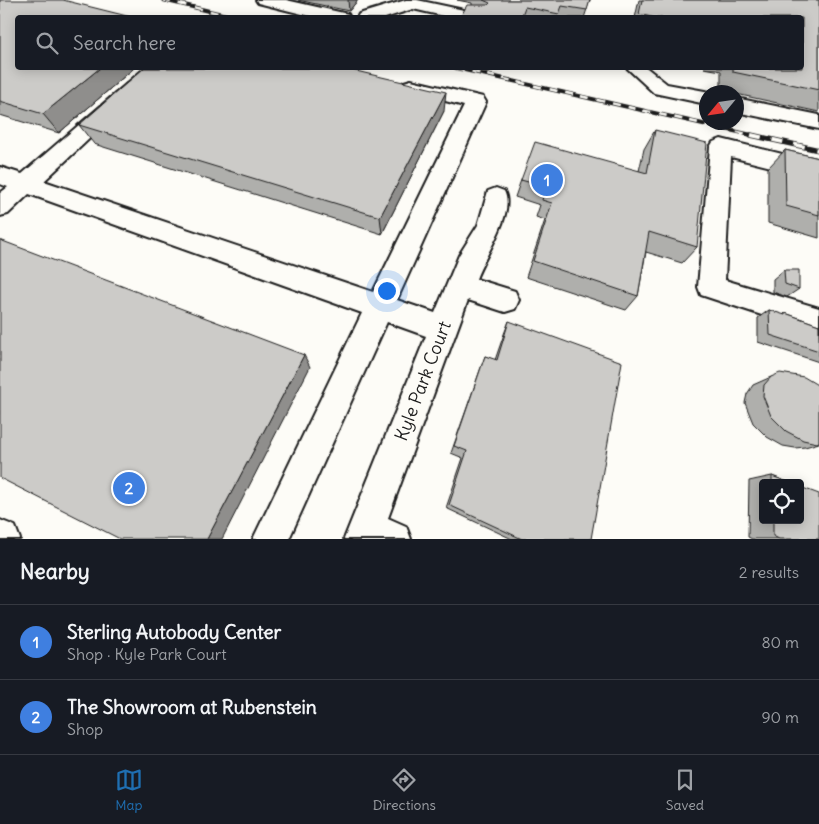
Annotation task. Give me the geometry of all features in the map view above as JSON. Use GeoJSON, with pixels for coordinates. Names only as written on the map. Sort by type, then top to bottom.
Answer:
{"type":"FeatureCollection","features":[{"type":"Feature","properties":{"kind":"street"},"geometry":{"type":"LineString","coordinates":[[264,0],[329,15]]}},
{"type":"Feature","properties":{"kind":"street"},"geometry":{"type":"LineString","coordinates":[[375,15],[412,4],[464,15]]}},
{"type":"Feature","properties":{"kind":"street"},"geometry":{"type":"LineString","coordinates":[[0,207],[154,70]]}},
{"type":"Feature","properties":{"kind":"street"},"geometry":{"type":"LineString","coordinates":[[638,70],[661,89],[699,97]]}},
{"type":"Feature","properties":{"kind":"street"},"geometry":{"type":"LineString","coordinates":[[271,539],[476,102],[391,82]]}},
{"type":"Feature","properties":{"kind":"street"},"geometry":{"type":"LineString","coordinates":[[819,172],[721,147],[711,287],[819,321]]}},
{"type":"Feature","properties":{"kind":"street"},"geometry":{"type":"LineString","coordinates":[[0,175],[443,329]]}},
{"type":"Feature","properties":{"kind":"street","name":"Kyle Park Court"},"geometry":{"type":"LineString","coordinates":[[374,535],[443,329],[472,255],[490,226],[496,197]]}},
{"type":"Feature","properties":{"kind":"street"},"geometry":{"type":"LineString","coordinates":[[460,285],[506,300]]}},
{"type":"Feature","properties":{"kind":"lane"},"geometry":{"type":"LineString","coordinates":[[744,107],[819,122]]}},
{"type":"Feature","properties":{"kind":"building"},"geometry":{"type":"Polygon","coordinates":[[[0,0],[63,0],[123,15],[15,15],[15,70],[98,70],[43,114],[0,101],[0,0]]]}},
{"type":"Feature","properties":{"kind":"building"},"geometry":{"type":"Polygon","coordinates":[[[483,0],[590,0],[587,10],[562,6],[559,14],[525,7],[522,15],[462,15],[467,5],[488,5],[490,3],[483,0]]]}},
{"type":"Feature","properties":{"kind":"building"},"geometry":{"type":"Polygon","coordinates":[[[642,0],[819,0],[819,90],[733,72],[733,70],[804,70],[804,15],[639,14],[642,0]]]}},
{"type":"Feature","properties":{"kind":"building"},"geometry":{"type":"Polygon","coordinates":[[[142,70],[352,70],[446,92],[380,217],[79,125],[142,70]]]}},
{"type":"Feature","properties":{"kind":"building"},"geometry":{"type":"Polygon","coordinates":[[[655,130],[707,143],[697,247],[649,232],[638,296],[533,261],[552,203],[542,200],[546,187],[521,180],[535,142],[647,173],[655,130]]]}},
{"type":"Feature","properties":{"kind":"building"},"geometry":{"type":"Polygon","coordinates":[[[785,150],[819,158],[819,215],[786,206],[785,150]]]}},
{"type":"Feature","properties":{"kind":"building"},"geometry":{"type":"Polygon","coordinates":[[[0,240],[304,355],[207,539],[120,539],[0,478],[0,240]]]}},
{"type":"Feature","properties":{"kind":"building"},"geometry":{"type":"Polygon","coordinates":[[[784,270],[799,270],[799,289],[785,284],[784,270]]]}},
{"type":"Feature","properties":{"kind":"building"},"geometry":{"type":"Polygon","coordinates":[[[769,310],[785,315],[785,313],[819,325],[819,351],[770,335],[769,310]]]}},
{"type":"Feature","properties":{"kind":"building"},"geometry":{"type":"Polygon","coordinates":[[[509,321],[622,362],[591,539],[522,539],[449,505],[467,451],[454,446],[485,356],[497,360],[509,321]]]}},
{"type":"Feature","properties":{"kind":"building"},"geometry":{"type":"Polygon","coordinates":[[[780,373],[804,377],[819,386],[819,442],[803,440],[786,431],[771,416],[763,396],[764,385],[771,377],[780,373]]]}},
{"type":"Feature","properties":{"kind":"building"},"geometry":{"type":"Polygon","coordinates":[[[804,488],[819,494],[819,539],[779,539],[773,536],[773,524],[804,524],[804,488]]]}},
{"type":"Feature","properties":{"kind":"railway"},"geometry":{"type":"LineString","coordinates":[[163,0],[226,15]]}},
{"type":"Feature","properties":{"kind":"railway"},"geometry":{"type":"LineString","coordinates":[[465,70],[756,136]]}},
{"type":"Feature","properties":{"kind":"railway"},"geometry":{"type":"LineString","coordinates":[[751,135],[819,150]]}},
{"type":"Feature","properties":{"kind":"place","name":"Sterling Autobody Center"},"geometry":{"type":"Point","coordinates":[547,180]}},
{"type":"Feature","properties":{"kind":"place","name":"The Showroom at Rubenstein"},"geometry":{"type":"Point","coordinates":[129,488]}}]}
